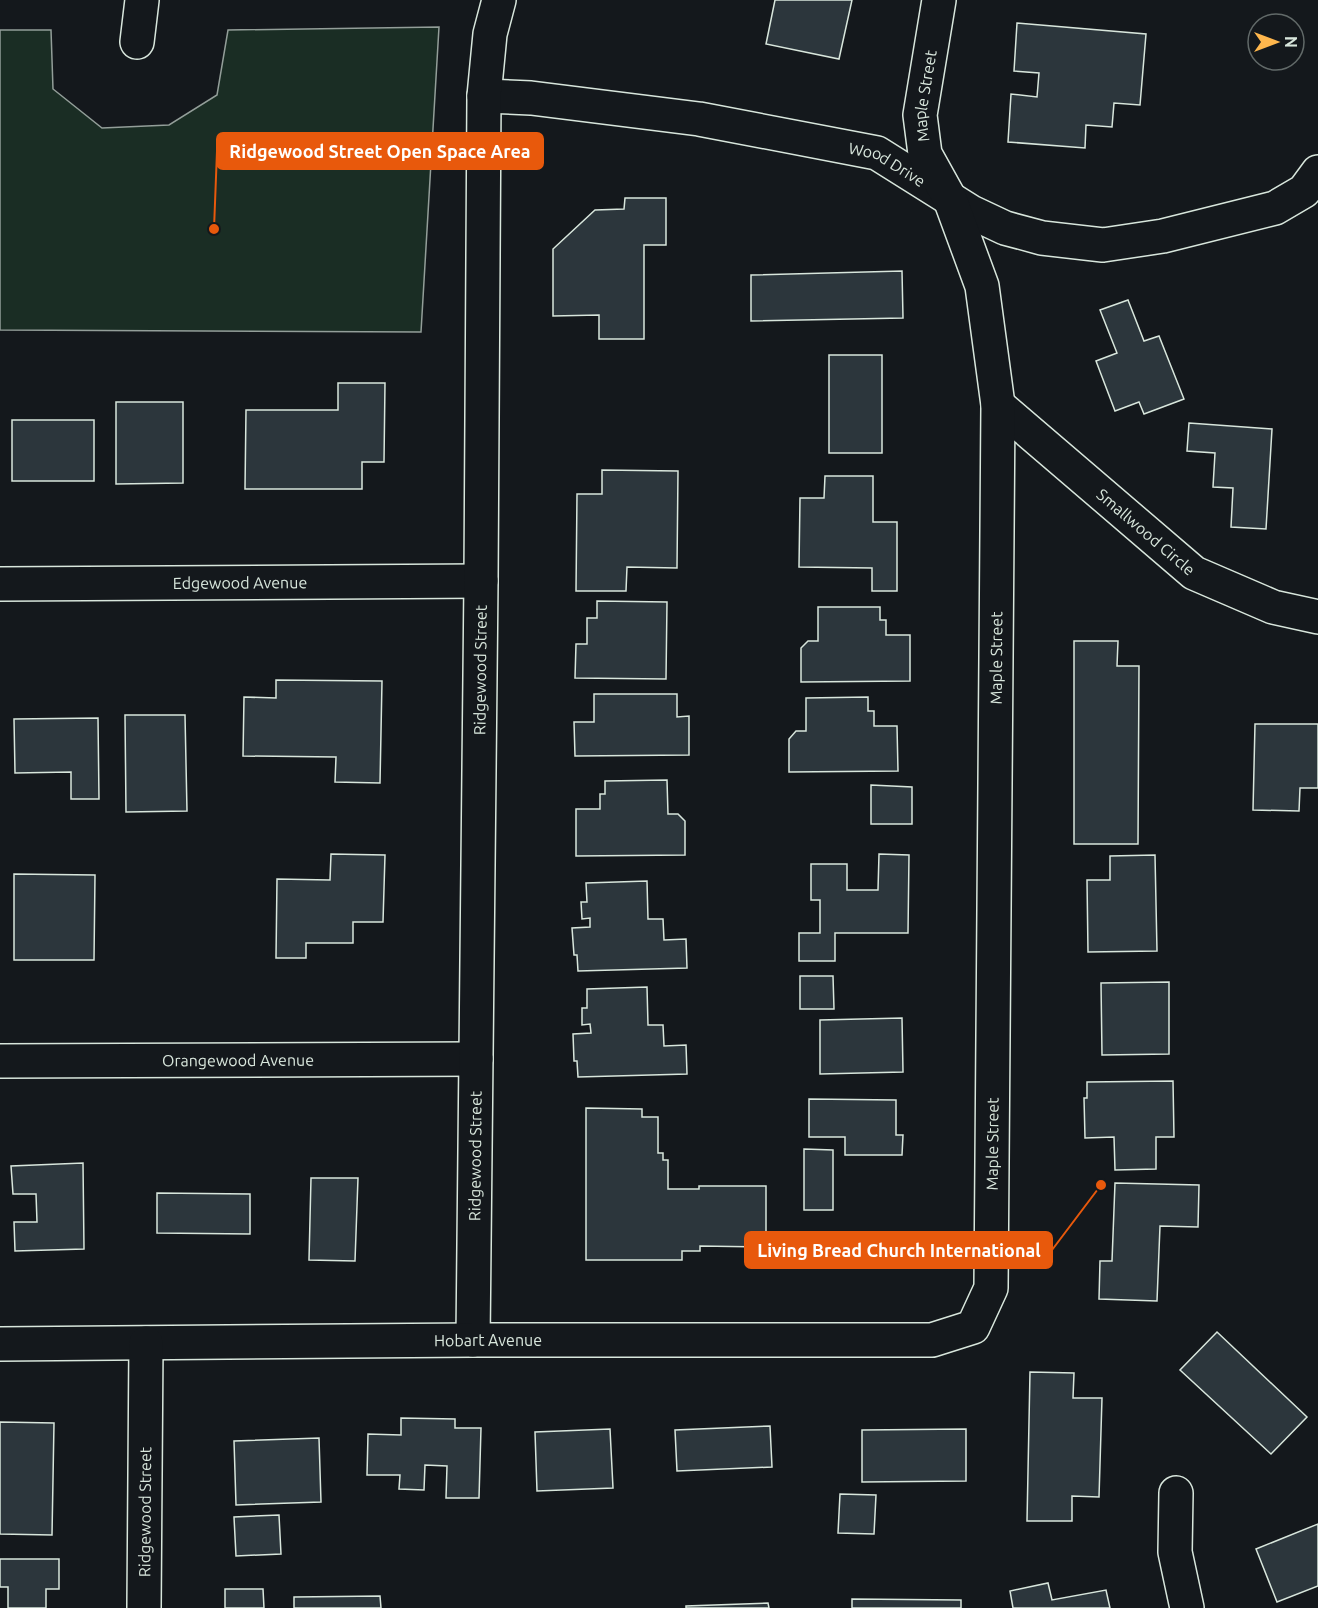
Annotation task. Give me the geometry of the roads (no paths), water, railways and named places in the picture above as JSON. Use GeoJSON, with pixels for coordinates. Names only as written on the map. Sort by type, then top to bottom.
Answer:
{"type":"FeatureCollection","features":[{"type":"Feature","properties":{"kind":"street"},"geometry":{"type":"LineString","coordinates":[[137,42],[142,0]]}},
{"type":"Feature","properties":{"kind":"street","name":"Ridgewood Street"},"geometry":{"type":"LineString","coordinates":[[473,1340],[484,96],[490,34],[499,0]]}},
{"type":"Feature","properties":{"kind":"street","name":"Maple Street"},"geometry":{"type":"LineString","coordinates":[[939,0],[920,115],[925,154],[950,200],[982,286],[998,405],[991,1288],[974,1327]]}},
{"type":"Feature","properties":{"kind":"street","name":"Wood Drive"},"geometry":{"type":"LineString","coordinates":[[484,96],[531,98],[699,119],[877,153],[950,200],[1005,228],[1042,238],[1103,245],[1163,236],[1275,208],[1304,191],[1318,172]]}},
{"type":"Feature","properties":{"kind":"street","name":"Smallwood Circle"},"geometry":{"type":"LineString","coordinates":[[998,405],[1194,573],[1273,607],[1318,617]]}},
{"type":"Feature","properties":{"kind":"street","name":"Edgewood Avenue"},"geometry":{"type":"LineString","coordinates":[[0,584],[481,581]]}},
{"type":"Feature","properties":{"kind":"street","name":"Orangewood Avenue"},"geometry":{"type":"LineString","coordinates":[[0,1061],[476,1059]]}},
{"type":"Feature","properties":{"kind":"street","name":"Hobart Avenue"},"geometry":{"type":"LineString","coordinates":[[0,1344],[473,1340],[932,1340],[974,1327]]}},
{"type":"Feature","properties":{"kind":"street","name":"Ridgewood Street"},"geometry":{"type":"LineString","coordinates":[[144,1608],[146,1343]]}},
{"type":"Feature","properties":{"kind":"street"},"geometry":{"type":"LineString","coordinates":[[1176,1493],[1175,1552],[1186,1608]]}},
{"type":"Feature","properties":{"kind":"place","name":"Ridgewood Street Open Space Area"},"geometry":{"type":"Point","coordinates":[214,229]}},
{"type":"Feature","properties":{"kind":"place","name":"Living Bread Church International"},"geometry":{"type":"Point","coordinates":[1101,1185]}}]}
